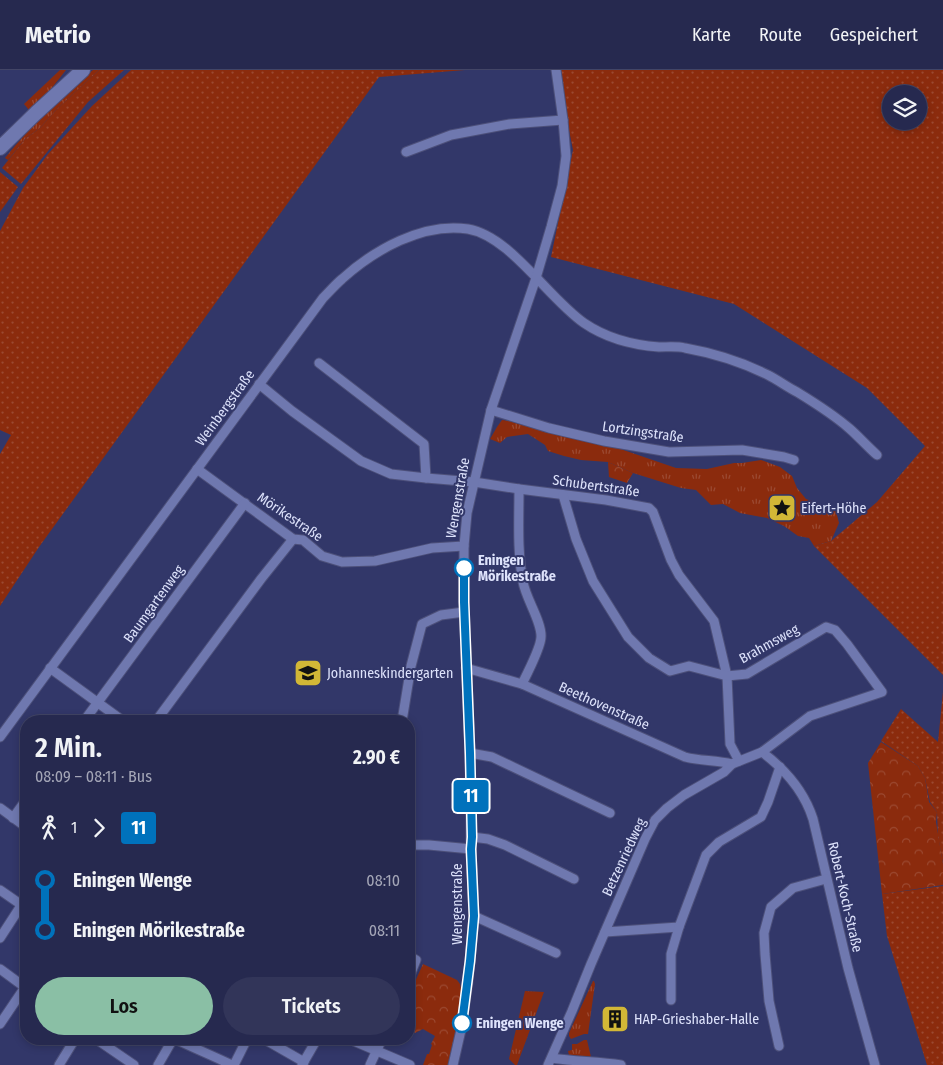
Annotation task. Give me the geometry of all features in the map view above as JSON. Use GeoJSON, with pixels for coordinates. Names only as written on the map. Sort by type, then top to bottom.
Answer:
{"type":"FeatureCollection","features":[{"type":"Feature","properties":{"kind":"main road"},"geometry":{"type":"LineString","coordinates":[[2,146],[83,70]]}},
{"type":"Feature","properties":{"kind":"main road"},"geometry":{"type":"LineString","coordinates":[[0,159],[36,113]]}},
{"type":"Feature","properties":{"kind":"street","name":"Wengenstraße"},"geometry":{"type":"LineString","coordinates":[[454,1065],[468,982],[474,916],[464,612],[464,546],[467,513],[491,410],[536,278],[562,186],[566,156],[556,70]]}},
{"type":"Feature","properties":{"kind":"street"},"geometry":{"type":"LineString","coordinates":[[406,152],[451,135],[510,124],[563,120]]}},
{"type":"Feature","properties":{"kind":"street","name":"Weinbergstraße"},"geometry":{"type":"LineString","coordinates":[[0,737],[323,298],[342,279],[366,260],[394,244],[421,232],[445,228],[469,229],[491,237],[510,252],[561,304],[584,323],[623,342],[684,347],[732,360],[767,375],[814,402],[850,428],[877,455]]}},
{"type":"Feature","properties":{"kind":"street"},"geometry":{"type":"LineString","coordinates":[[320,363],[424,444],[426,478]]}},
{"type":"Feature","properties":{"kind":"street","name":"Schubertstraße"},"geometry":{"type":"LineString","coordinates":[[259,384],[292,411],[361,461],[391,474],[474,482],[606,500],[649,508],[653,512],[671,560],[679,575],[714,622],[727,676],[730,744],[735,762]]}},
{"type":"Feature","properties":{"kind":"street","name":"Lortzingstraße"},"geometry":{"type":"LineString","coordinates":[[491,410],[549,428],[604,441],[660,451],[742,450],[794,460]]}},
{"type":"Feature","properties":{"kind":"street","name":"Mörikestraße"},"geometry":{"type":"LineString","coordinates":[[198,469],[292,539],[303,540],[322,556],[342,562],[375,562],[432,548],[464,546]]}},
{"type":"Feature","properties":{"kind":"street"},"geometry":{"type":"LineString","coordinates":[[519,489],[520,559],[523,585],[540,626],[542,638],[522,684]]}},
{"type":"Feature","properties":{"kind":"street","name":"Brahmsweg"},"geometry":{"type":"LineString","coordinates":[[563,495],[576,539],[593,581],[628,637],[649,658],[670,671],[689,666],[727,676],[747,674],[826,628],[835,630],[882,692]]}},
{"type":"Feature","properties":{"kind":"street","name":"Baumgartenweg"},"geometry":{"type":"LineString","coordinates":[[89,715],[245,503]]}},
{"type":"Feature","properties":{"kind":"street"},"geometry":{"type":"LineString","coordinates":[[160,715],[292,539]]}},
{"type":"Feature","properties":{"kind":"street"},"geometry":{"type":"LineString","coordinates":[[403,715],[411,666],[422,624],[441,615],[464,612]]}},
{"type":"Feature","properties":{"kind":"street"},"geometry":{"type":"LineString","coordinates":[[50,668],[114,715]]}},
{"type":"Feature","properties":{"kind":"street","name":"Beethovenstraße"},"geometry":{"type":"LineString","coordinates":[[466,668],[522,684],[685,757],[697,760],[735,762]]}},
{"type":"Feature","properties":{"kind":"street","name":"Betzenriedweg"},"geometry":{"type":"LineString","coordinates":[[550,1061],[644,839],[655,820],[684,795],[724,772],[735,762],[762,752],[810,716],[882,692]]}},
{"type":"Feature","properties":{"kind":"street","name":"Robert-Koch-Straße"},"geometry":{"type":"LineString","coordinates":[[762,752],[773,760],[800,790],[808,805],[874,1065]]}},
{"type":"Feature","properties":{"kind":"street"},"geometry":{"type":"LineString","coordinates":[[470,753],[492,757],[610,813]]}},
{"type":"Feature","properties":{"kind":"street"},"geometry":{"type":"LineString","coordinates":[[670,1000],[670,954],[706,856],[719,842],[761,817],[780,767]]}},
{"type":"Feature","properties":{"kind":"street"},"geometry":{"type":"LineString","coordinates":[[0,808],[20,823]]}},
{"type":"Feature","properties":{"kind":"street"},"geometry":{"type":"LineString","coordinates":[[13,818],[20,808]]}},
{"type":"Feature","properties":{"kind":"street"},"geometry":{"type":"LineString","coordinates":[[472,837],[488,839],[505,846],[574,879]]}},
{"type":"Feature","properties":{"kind":"street"},"geometry":{"type":"LineString","coordinates":[[415,845],[471,849]]}},
{"type":"Feature","properties":{"kind":"street"},"geometry":{"type":"LineString","coordinates":[[779,1046],[769,1001],[765,954],[764,933],[771,907],[793,888],[826,879]]}},
{"type":"Feature","properties":{"kind":"street"},"geometry":{"type":"LineString","coordinates":[[0,890],[20,901]]}},
{"type":"Feature","properties":{"kind":"street"},"geometry":{"type":"LineString","coordinates":[[0,938],[20,911]]}},
{"type":"Feature","properties":{"kind":"street"},"geometry":{"type":"LineString","coordinates":[[474,916],[556,953]]}},
{"type":"Feature","properties":{"kind":"street"},"geometry":{"type":"LineString","coordinates":[[605,932],[679,927]]}},
{"type":"Feature","properties":{"kind":"street"},"geometry":{"type":"LineString","coordinates":[[0,969],[20,983]]}},
{"type":"Feature","properties":{"kind":"street"},"geometry":{"type":"LineString","coordinates":[[0,1024],[20,994]]}},
{"type":"Feature","properties":{"kind":"street"},"geometry":{"type":"LineString","coordinates":[[60,1065],[72,1045]]}},
{"type":"Feature","properties":{"kind":"street"},"geometry":{"type":"LineString","coordinates":[[105,1045],[134,1065]]}},
{"type":"Feature","properties":{"kind":"street"},"geometry":{"type":"LineString","coordinates":[[158,1065],[170,1045]]}},
{"type":"Feature","properties":{"kind":"street"},"geometry":{"type":"LineString","coordinates":[[187,1045],[233,1065],[244,1045]]}},
{"type":"Feature","properties":{"kind":"street"},"geometry":{"type":"LineString","coordinates":[[273,1045],[303,1064],[314,1045]]}},
{"type":"Feature","properties":{"kind":"street"},"geometry":{"type":"LineString","coordinates":[[363,1045],[410,1065]]}},
{"type":"Feature","properties":{"kind":"street"},"geometry":{"type":"LineString","coordinates":[[370,1065],[380,1045]]}},
{"type":"Feature","properties":{"kind":"street"},"geometry":{"type":"LineString","coordinates":[[550,1061],[564,1060],[621,1065]]}},
{"type":"Feature","properties":{"kind":"green space"},"geometry":{"type":"Polygon","coordinates":[[[60,70],[66,70],[51,89],[29,110],[24,104],[60,70]]]}},
{"type":"Feature","properties":{"kind":"green space"},"geometry":{"type":"Polygon","coordinates":[[[93,70],[99,70],[56,110],[40,128],[25,139],[8,160],[5,158],[25,134],[69,90],[93,70]]]}},
{"type":"Feature","properties":{"kind":"green space"},"geometry":{"type":"Polygon","coordinates":[[[99,70],[124,70],[88,102],[21,184],[2,168],[25,139],[40,128],[56,110],[99,70]]]}},
{"type":"Feature","properties":{"kind":"green space"},"geometry":{"type":"Polygon","coordinates":[[[131,70],[465,70],[379,77],[39,547],[0,606],[0,454],[11,435],[0,430],[0,231],[23,188],[48,154],[92,106],[131,70]]]}},
{"type":"Feature","properties":{"kind":"green space"},"geometry":{"type":"Polygon","coordinates":[[[557,70],[943,70],[943,675],[814,546],[831,541],[877,502],[925,446],[867,388],[734,304],[551,257],[573,150],[557,70]]]}},
{"type":"Feature","properties":{"kind":"green space"},"geometry":{"type":"Polygon","coordinates":[[[0,172],[18,187],[0,212],[0,172]]]}},
{"type":"Feature","properties":{"kind":"green space"},"geometry":{"type":"Polygon","coordinates":[[[502,420],[520,422],[603,443],[676,468],[707,469],[761,460],[780,467],[792,476],[797,488],[806,499],[835,507],[839,523],[831,541],[814,546],[809,538],[798,536],[784,526],[767,518],[740,513],[723,504],[711,505],[696,490],[681,488],[633,473],[608,462],[581,460],[548,451],[545,445],[528,434],[507,437],[500,443],[490,439],[502,420]]]}},
{"type":"Feature","properties":{"kind":"green space"},"geometry":{"type":"Polygon","coordinates":[[[608,462],[633,473],[627,483],[609,477],[608,462]]]}},
{"type":"Feature","properties":{"kind":"green space"},"geometry":{"type":"Polygon","coordinates":[[[943,692],[943,864],[938,836],[937,812],[930,802],[925,778],[918,766],[881,741],[901,709],[938,742],[943,692]]]}},
{"type":"Feature","properties":{"kind":"green space"},"geometry":{"type":"Polygon","coordinates":[[[881,742],[918,766],[925,778],[929,802],[937,812],[936,822],[943,864],[943,885],[882,894],[868,763],[881,742]]]}},
{"type":"Feature","properties":{"kind":"green space"},"geometry":{"type":"Polygon","coordinates":[[[943,886],[943,1065],[927,1065],[887,936],[882,894],[943,886]]]}},
{"type":"Feature","properties":{"kind":"green space"},"geometry":{"type":"Polygon","coordinates":[[[423,964],[457,980],[460,984],[456,1034],[448,1065],[423,1065],[435,1036],[423,1029],[415,1033],[415,982],[423,964]]]}},
{"type":"Feature","properties":{"kind":"green space"},"geometry":{"type":"Polygon","coordinates":[[[593,981],[595,984],[588,1034],[571,1039],[569,1033],[593,981]]]}},
{"type":"Feature","properties":{"kind":"green space"},"geometry":{"type":"Polygon","coordinates":[[[525,991],[544,992],[517,1065],[515,1065],[509,1059],[525,991]]]}},
{"type":"Feature","properties":{"kind":"green space"},"geometry":{"type":"Polygon","coordinates":[[[587,1040],[591,1057],[569,1055],[568,1051],[572,1050],[572,1044],[577,1044],[587,1040]]]}},
{"type":"Feature","properties":{"kind":"bus line","name":"11"},"geometry":{"type":"LineString","coordinates":[[462,1023],[474,916],[464,568]]}},
{"type":"Feature","properties":{"kind":"place","name":"Eifert-Höhe"},"geometry":{"type":"Point","coordinates":[782,508]}},
{"type":"Feature","properties":{"kind":"place","name":"Eningen Mörikestraße"},"geometry":{"type":"Point","coordinates":[464,568]}},
{"type":"Feature","properties":{"kind":"place","name":"Johanneskindergarten"},"geometry":{"type":"Point","coordinates":[308,673]}},
{"type":"Feature","properties":{"kind":"place","name":"HAP-Grieshaber-Halle"},"geometry":{"type":"Point","coordinates":[615,1019]}},
{"type":"Feature","properties":{"kind":"place","name":"Eningen Wenge"},"geometry":{"type":"Point","coordinates":[462,1023]}}]}
